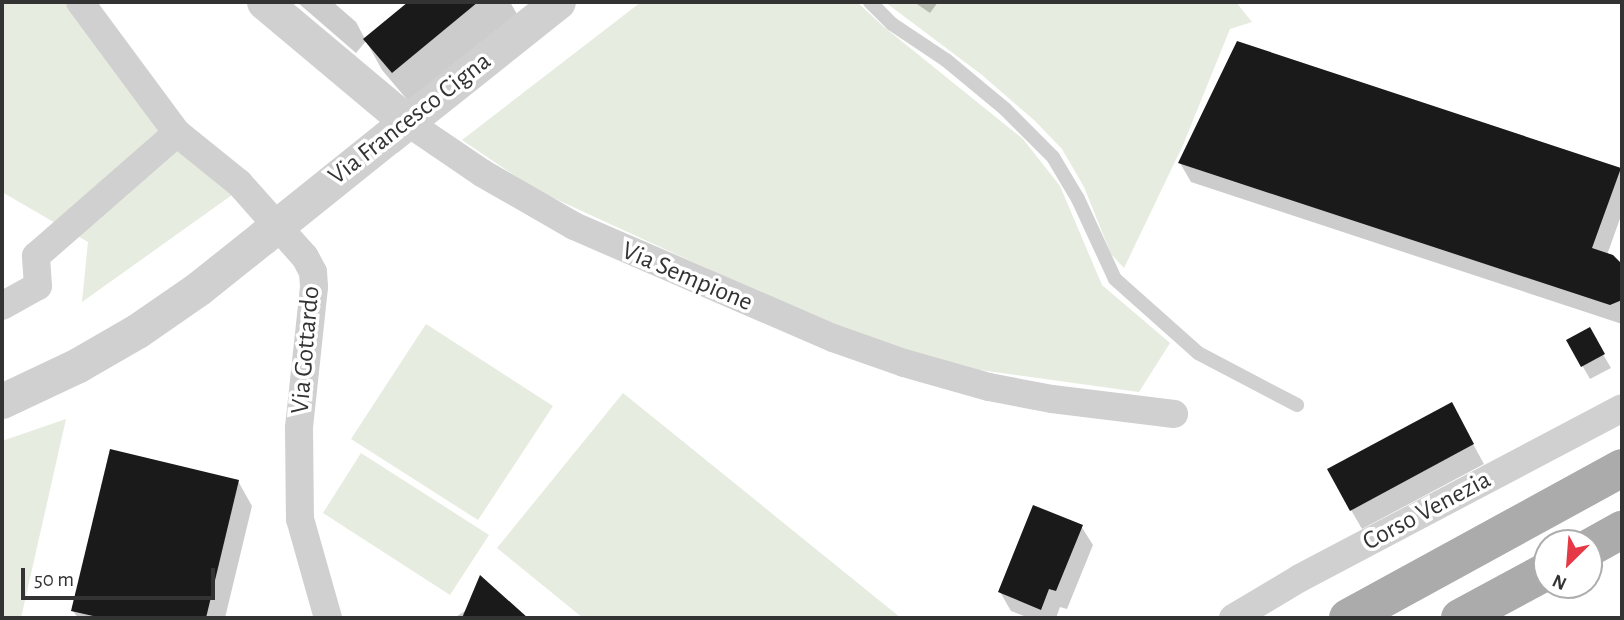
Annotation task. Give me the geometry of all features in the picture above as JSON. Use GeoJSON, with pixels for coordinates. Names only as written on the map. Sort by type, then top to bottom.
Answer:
{"type":"FeatureCollection","features":[{"type":"Feature","properties":{"kind":"main road"},"geometry":{"type":"LineString","coordinates":[[1348,618],[1622,468]]}},
{"type":"Feature","properties":{"kind":"main road"},"geometry":{"type":"LineString","coordinates":[[1603,540],[1622,530]]}},
{"type":"Feature","properties":{"kind":"main road"},"geometry":{"type":"LineString","coordinates":[[1460,618],[1533,579]]}},
{"type":"Feature","properties":{"kind":"street","name":"Via Gottardo"},"geometry":{"type":"LineString","coordinates":[[80,2],[177,133],[239,183],[304,257],[313,272],[314,287],[299,428],[300,519],[328,618]]}},
{"type":"Feature","properties":{"kind":"street","name":"Via Sempione"},"geometry":{"type":"LineString","coordinates":[[264,2],[398,130],[482,173],[574,226],[833,338],[904,363],[989,387],[1052,399],[1174,414]]}},
{"type":"Feature","properties":{"kind":"street","name":"Via Francesco Cigna"},"geometry":{"type":"LineString","coordinates":[[2,401],[78,365],[137,331],[199,288],[558,2]]}},
{"type":"Feature","properties":{"kind":"street"},"geometry":{"type":"LineString","coordinates":[[2,306],[38,286],[36,256],[177,133]]}},
{"type":"Feature","properties":{"kind":"street","name":"Corso Venezia"},"geometry":{"type":"LineString","coordinates":[[1233,618],[1300,578],[1622,408]]}},
{"type":"Feature","properties":{"kind":"lane"},"geometry":{"type":"LineString","coordinates":[[870,2],[892,24],[946,60],[1005,109],[1053,157],[1078,199],[1115,279],[1198,353],[1297,405]]}},
{"type":"Feature","properties":{"kind":"shaded area"},"geometry":{"type":"Polygon","coordinates":[[[2,2],[65,2],[159,132],[232,195],[82,302],[88,242],[2,192],[2,2]]]}},
{"type":"Feature","properties":{"kind":"shaded area"},"geometry":{"type":"Polygon","coordinates":[[[641,2],[857,2],[1023,139],[1060,186],[1102,285],[1170,343],[1139,392],[965,368],[852,335],[536,190],[462,140],[641,2]]]}},
{"type":"Feature","properties":{"kind":"shaded area"},"geometry":{"type":"Polygon","coordinates":[[[885,2],[1236,2],[1252,22],[1230,29],[1183,145],[1124,268],[1111,254],[1084,187],[1062,149],[1035,121],[982,75],[885,2]]]}},
{"type":"Feature","properties":{"kind":"shaded area"},"geometry":{"type":"Polygon","coordinates":[[[426,324],[553,406],[478,520],[351,439],[426,324]]]}},
{"type":"Feature","properties":{"kind":"shaded area"},"geometry":{"type":"Polygon","coordinates":[[[623,393],[901,618],[583,618],[497,548],[623,393]]]}},
{"type":"Feature","properties":{"kind":"shaded area"},"geometry":{"type":"Polygon","coordinates":[[[66,419],[21,618],[2,618],[2,441],[66,419]]]}},
{"type":"Feature","properties":{"kind":"shaded area"},"geometry":{"type":"Polygon","coordinates":[[[361,453],[489,535],[450,595],[323,513],[361,453]]]}},
{"type":"Feature","properties":{"kind":"building"},"geometry":{"type":"Polygon","coordinates":[[[408,2],[478,2],[392,73],[363,39],[408,2]]]}},
{"type":"Feature","properties":{"kind":"building"},"geometry":{"type":"Polygon","coordinates":[[[1237,41],[1621,168],[1592,248],[1613,255],[1622,264],[1622,300],[1610,305],[1178,163],[1237,41]]]}},
{"type":"Feature","properties":{"kind":"building"},"geometry":{"type":"Polygon","coordinates":[[[1590,327],[1605,354],[1581,367],[1566,340],[1590,327]]]}},
{"type":"Feature","properties":{"kind":"building"},"geometry":{"type":"Polygon","coordinates":[[[1452,402],[1474,444],[1350,511],[1327,469],[1452,402]]]}},
{"type":"Feature","properties":{"kind":"building"},"geometry":{"type":"Polygon","coordinates":[[[110,449],[239,480],[206,618],[102,618],[71,611],[110,449]]]}},
{"type":"Feature","properties":{"kind":"building"},"geometry":{"type":"Polygon","coordinates":[[[1033,505],[1083,525],[1056,591],[1049,589],[1041,610],[998,592],[1033,505]]]}},
{"type":"Feature","properties":{"kind":"building"},"geometry":{"type":"Polygon","coordinates":[[[480,575],[528,618],[462,618],[480,575]]]}}]}
